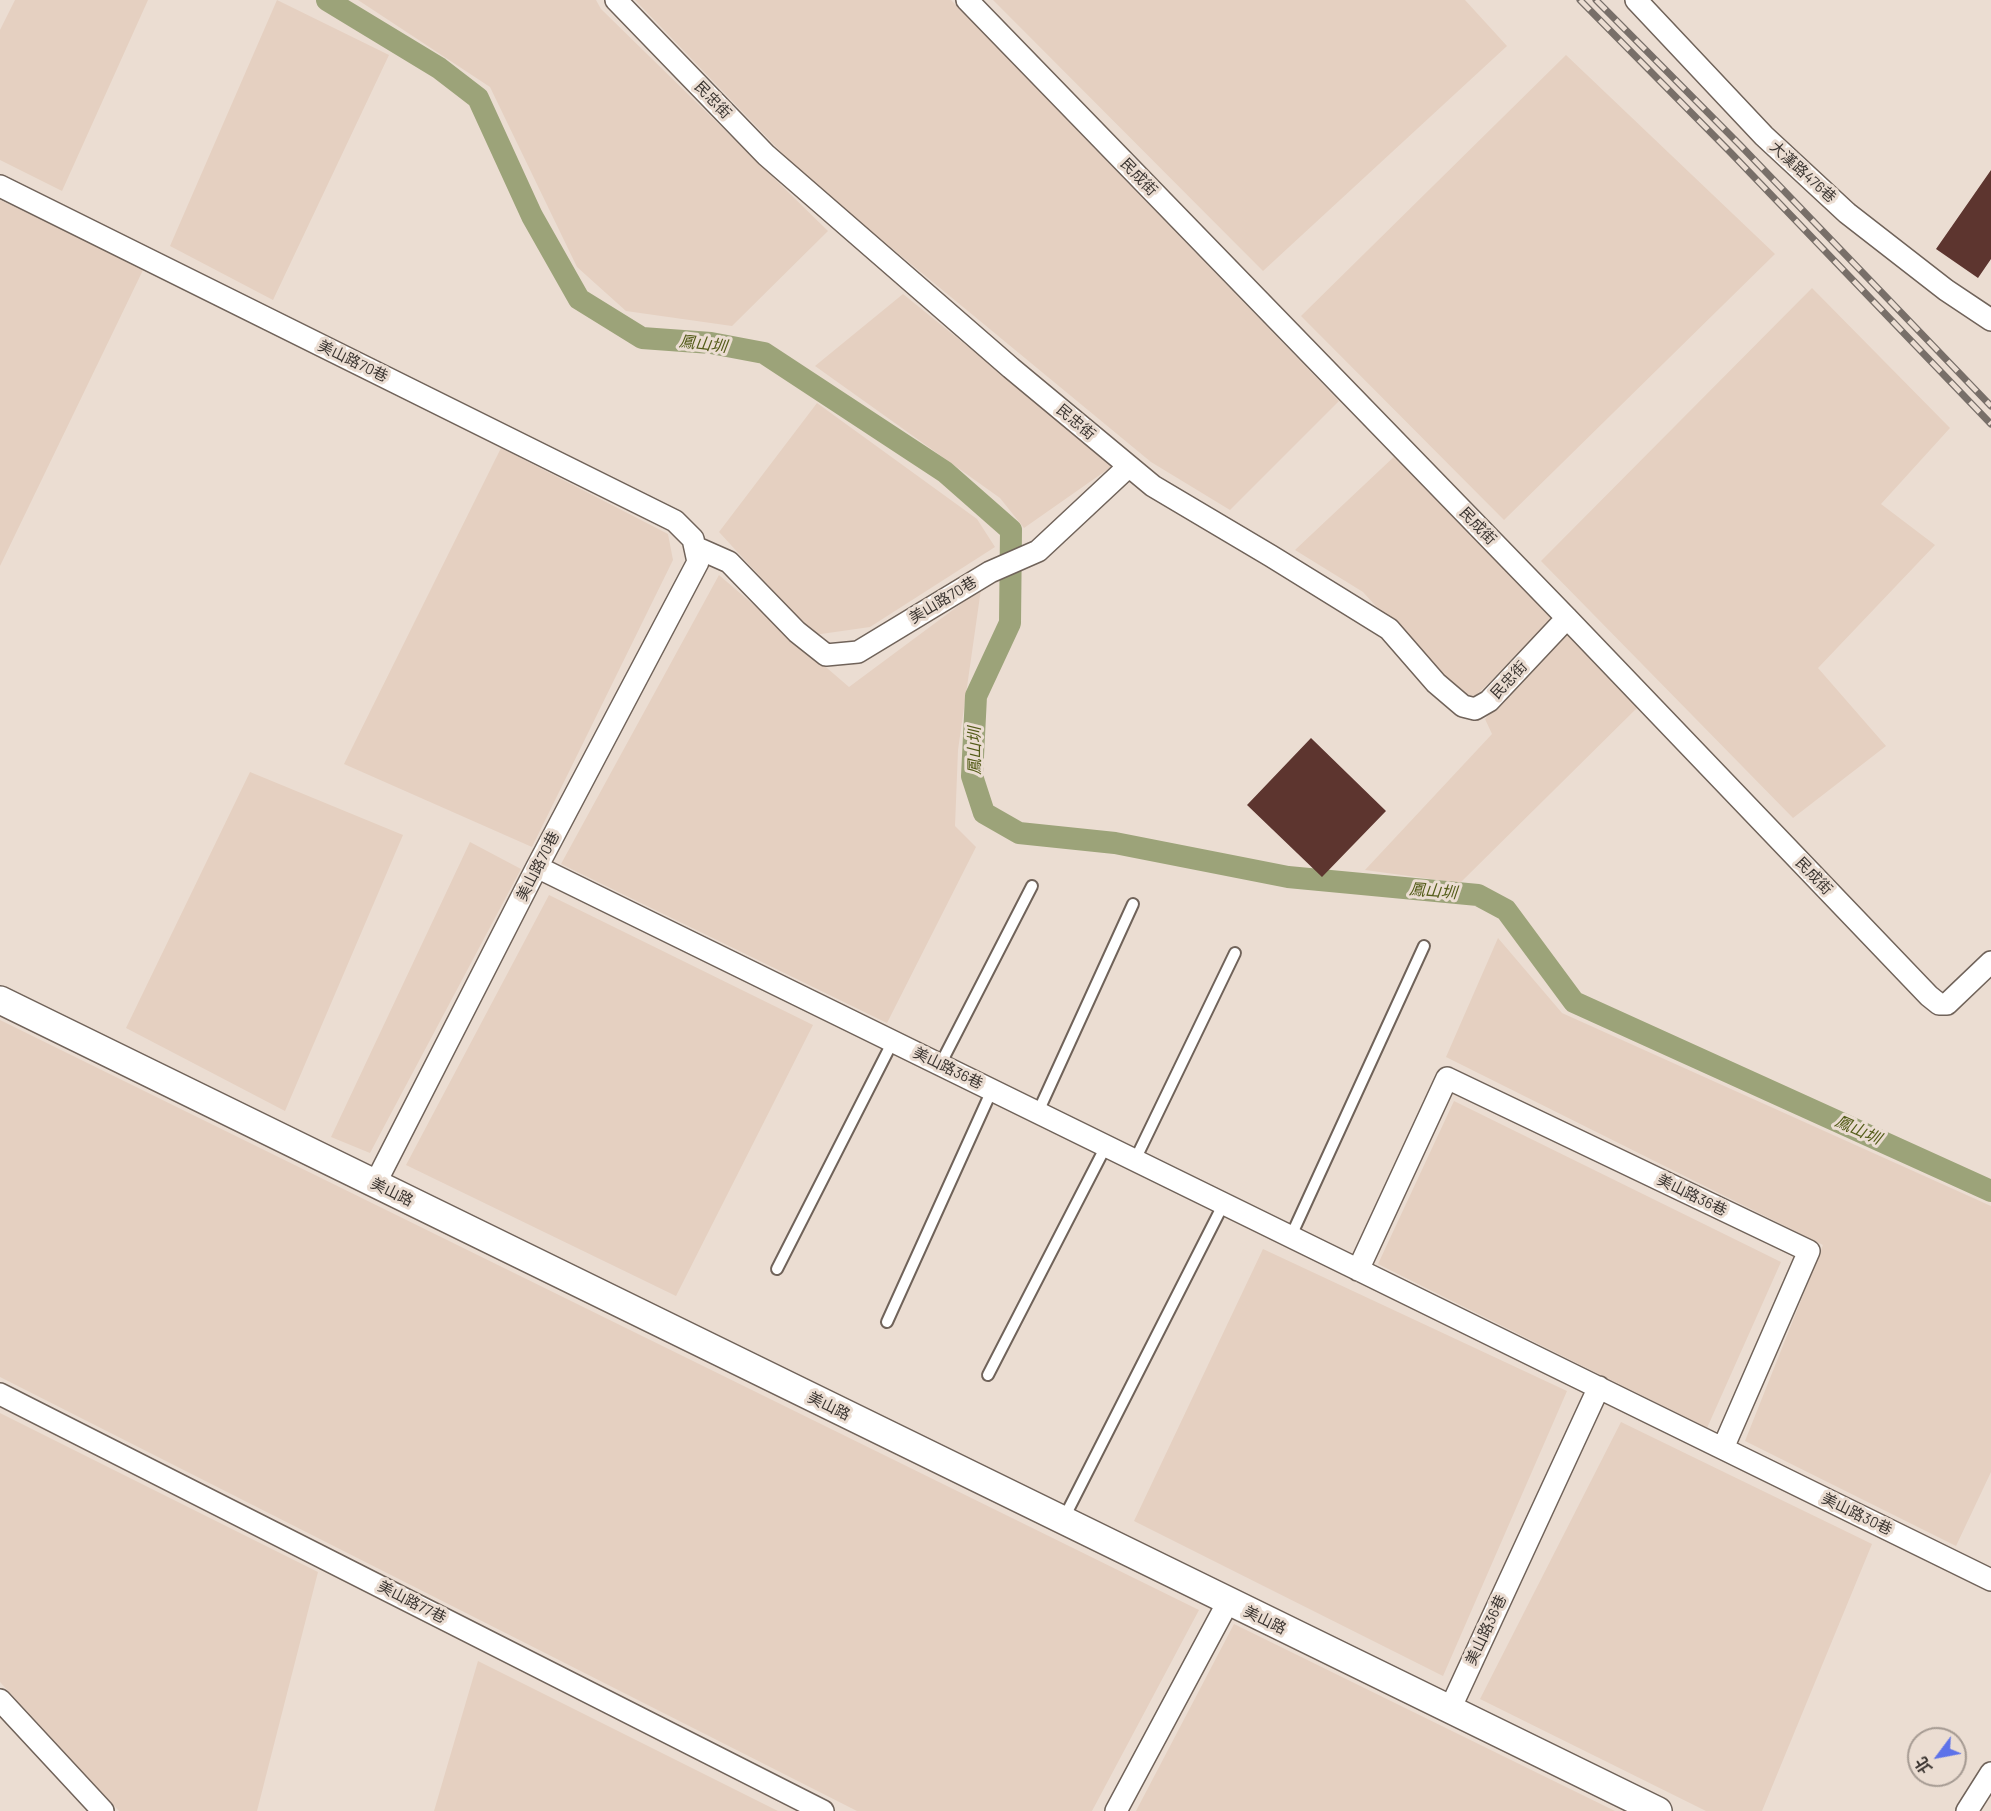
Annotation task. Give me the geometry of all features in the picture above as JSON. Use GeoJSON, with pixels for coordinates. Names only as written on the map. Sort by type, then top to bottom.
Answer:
{"type":"FeatureCollection","features":[{"type":"Feature","properties":{"kind":"street","name":"民忠街"},"geometry":{"type":"LineString","coordinates":[[616,0],[766,155],[1011,368],[1153,486],[1389,629],[1436,683],[1463,706],[1475,709],[1489,701],[1567,618]]}},
{"type":"Feature","properties":{"kind":"street","name":"民成街"},"geometry":{"type":"LineString","coordinates":[[967,0],[1567,618],[1929,996],[1939,1004],[1947,1004],[1991,962]]}},
{"type":"Feature","properties":{"kind":"street","name":"大漢路476巷"},"geometry":{"type":"LineString","coordinates":[[1636,0],[1764,136],[1847,213],[1946,290],[1991,320]]}},
{"type":"Feature","properties":{"kind":"street","name":"美山路70巷"},"geometry":{"type":"LineString","coordinates":[[0,186],[675,521],[693,538],[698,562],[537,867],[375,1184]]}},
{"type":"Feature","properties":{"kind":"street","name":"美山路70巷"},"geometry":{"type":"LineString","coordinates":[[695,547],[729,562],[797,632],[826,656],[858,652],[990,572],[1038,551],[1129,466]]}},
{"type":"Feature","properties":{"kind":"street","name":"美山路36巷"},"geometry":{"type":"LineString","coordinates":[[537,867],[940,1065],[1038,1112],[1106,1146],[1224,1203],[1359,1270],[1723,1448],[1809,1251],[1447,1078],[1359,1270]]}},
{"type":"Feature","properties":{"kind":"street","name":"美山路"},"geometry":{"type":"LineString","coordinates":[[0,1000],[1658,1811]]}},
{"type":"Feature","properties":{"kind":"street","name":"美山路36巷"},"geometry":{"type":"LineString","coordinates":[[1449,1709],[1599,1387]]}},
{"type":"Feature","properties":{"kind":"street","name":"美山路77巷"},"geometry":{"type":"LineString","coordinates":[[0,1394],[823,1811]]}},
{"type":"Feature","properties":{"kind":"street","name":"美山路30巷"},"geometry":{"type":"LineString","coordinates":[[1723,1448],[1991,1580]]}},
{"type":"Feature","properties":{"kind":"street"},"geometry":{"type":"LineString","coordinates":[[1116,1811],[1228,1602]]}},
{"type":"Feature","properties":{"kind":"street"},"geometry":{"type":"LineString","coordinates":[[0,1700],[103,1811]]}},
{"type":"Feature","properties":{"kind":"street"},"geometry":{"type":"LineString","coordinates":[[1967,1811],[1991,1773]]}},
{"type":"Feature","properties":{"kind":"lane"},"geometry":{"type":"LineString","coordinates":[[940,1065],[1032,886]]}},
{"type":"Feature","properties":{"kind":"lane"},"geometry":{"type":"LineString","coordinates":[[1038,1112],[1133,904]]}},
{"type":"Feature","properties":{"kind":"lane"},"geometry":{"type":"LineString","coordinates":[[1291,1236],[1424,946]]}},
{"type":"Feature","properties":{"kind":"lane"},"geometry":{"type":"LineString","coordinates":[[1135,1160],[1235,953]]}},
{"type":"Feature","properties":{"kind":"lane"},"geometry":{"type":"LineString","coordinates":[[777,1269],[893,1041]]}},
{"type":"Feature","properties":{"kind":"lane"},"geometry":{"type":"LineString","coordinates":[[887,1322],[992,1090]]}},
{"type":"Feature","properties":{"kind":"lane"},"geometry":{"type":"LineString","coordinates":[[988,1375],[1106,1146]]}},
{"type":"Feature","properties":{"kind":"lane"},"geometry":{"type":"LineString","coordinates":[[1062,1520],[1224,1203]]}},
{"type":"Feature","properties":{"kind":"shaded area"},"geometry":{"type":"Polygon","coordinates":[[[15,0],[148,0],[62,191],[0,160],[0,30],[15,0]]]}},
{"type":"Feature","properties":{"kind":"shaded area"},"geometry":{"type":"Polygon","coordinates":[[[277,0],[389,55],[273,300],[170,246],[277,0]]]}},
{"type":"Feature","properties":{"kind":"shaded area"},"geometry":{"type":"Polygon","coordinates":[[[358,0],[596,0],[601,9],[828,231],[732,326],[626,311],[577,267],[490,87],[358,0]]]}},
{"type":"Feature","properties":{"kind":"shaded area"},"geometry":{"type":"Polygon","coordinates":[[[635,0],[951,0],[1339,401],[1230,510],[1151,462],[803,175],[635,0]]]}},
{"type":"Feature","properties":{"kind":"shaded area"},"geometry":{"type":"Polygon","coordinates":[[[993,0],[1465,0],[1507,46],[1263,271],[993,0]]]}},
{"type":"Feature","properties":{"kind":"shaded area"},"geometry":{"type":"Polygon","coordinates":[[[1566,55],[1775,254],[1504,520],[1301,316],[1566,55]]]}},
{"type":"Feature","properties":{"kind":"shaded area"},"geometry":{"type":"Polygon","coordinates":[[[0,200],[144,268],[0,566],[0,200]]]}},
{"type":"Feature","properties":{"kind":"shaded area"},"geometry":{"type":"Polygon","coordinates":[[[1812,288],[1950,428],[1881,504],[1935,545],[1818,668],[1886,746],[1793,818],[1541,561],[1812,288]]]}},
{"type":"Feature","properties":{"kind":"shaded area"},"geometry":{"type":"Polygon","coordinates":[[[903,294],[1114,465],[1024,528],[1000,498],[815,366],[903,294]]]}},
{"type":"Feature","properties":{"kind":"shaded area"},"geometry":{"type":"Polygon","coordinates":[[[817,403],[977,519],[995,547],[870,627],[814,635],[719,532],[817,403]]]}},
{"type":"Feature","properties":{"kind":"shaded area"},"geometry":{"type":"Polygon","coordinates":[[[501,448],[668,534],[673,560],[532,847],[344,764],[501,448]]]}},
{"type":"Feature","properties":{"kind":"shaded area"},"geometry":{"type":"Polygon","coordinates":[[[1398,453],[1554,615],[1469,701],[1456,694],[1363,592],[1295,550],[1398,453]]]}},
{"type":"Feature","properties":{"kind":"shaded area"},"geometry":{"type":"Polygon","coordinates":[[[719,575],[849,687],[981,589],[958,750],[955,826],[976,847],[887,1023],[561,864],[719,575]]]}},
{"type":"Feature","properties":{"kind":"shaded area"},"geometry":{"type":"Polygon","coordinates":[[[1569,629],[1641,704],[1460,883],[1365,870],[1492,734],[1485,719],[1569,629]]]}},
{"type":"Feature","properties":{"kind":"shaded area"},"geometry":{"type":"Polygon","coordinates":[[[250,772],[403,835],[285,1111],[126,1028],[250,772]]]}},
{"type":"Feature","properties":{"kind":"shaded area"},"geometry":{"type":"Polygon","coordinates":[[[470,842],[521,869],[370,1153],[331,1137],[470,842]]]}},
{"type":"Feature","properties":{"kind":"shaded area"},"geometry":{"type":"Polygon","coordinates":[[[549,895],[813,1025],[676,1296],[406,1165],[549,895]]]}},
{"type":"Feature","properties":{"kind":"shaded area"},"geometry":{"type":"Polygon","coordinates":[[[1498,938],[1562,1013],[1991,1206],[1991,1472],[1956,1546],[1745,1441],[1823,1245],[1446,1057],[1498,938]]]}},
{"type":"Feature","properties":{"kind":"shaded area"},"geometry":{"type":"Polygon","coordinates":[[[0,1020],[1199,1610],[1092,1811],[857,1811],[0,1377],[0,1020]]]}},
{"type":"Feature","properties":{"kind":"shaded area"},"geometry":{"type":"Polygon","coordinates":[[[1454,1101],[1781,1262],[1707,1428],[1378,1264],[1454,1101]]]}},
{"type":"Feature","properties":{"kind":"shaded area"},"geometry":{"type":"Polygon","coordinates":[[[1263,1249],[1567,1391],[1443,1676],[1134,1521],[1263,1249]]]}},
{"type":"Feature","properties":{"kind":"shaded area"},"geometry":{"type":"Polygon","coordinates":[[[0,1413],[318,1572],[257,1811],[119,1811],[0,1682],[0,1413]]]}},
{"type":"Feature","properties":{"kind":"shaded area"},"geometry":{"type":"Polygon","coordinates":[[[1621,1422],[1872,1544],[1762,1811],[1706,1811],[1480,1699],[1621,1422]]]}},
{"type":"Feature","properties":{"kind":"shaded area"},"geometry":{"type":"Polygon","coordinates":[[[1234,1624],[1615,1811],[1136,1811],[1234,1624]]]}},
{"type":"Feature","properties":{"kind":"shaded area"},"geometry":{"type":"Polygon","coordinates":[[[478,1661],[778,1811],[434,1811],[478,1661]]]}},
{"type":"Feature","properties":{"kind":"building"},"geometry":{"type":"Polygon","coordinates":[[[1991,170],[1991,259],[1978,278],[1936,249],[1991,170]]]}},
{"type":"Feature","properties":{"kind":"building"},"geometry":{"type":"Polygon","coordinates":[[[1311,738],[1386,811],[1322,877],[1247,805],[1311,738]]]}},
{"type":"Feature","properties":{"kind":"waterway","name":"鳳山圳"},"geometry":{"type":"LineString","coordinates":[[327,0],[439,68],[478,98],[532,216],[579,299],[642,338],[711,343],[764,353],[945,472],[1011,530],[1010,623],[976,696],[972,776],[984,813],[1019,833],[1115,843],[1288,877],[1478,895],[1506,910],[1574,1002],[1991,1191]]}},
{"type":"Feature","properties":{"kind":"railway"},"geometry":{"type":"LineString","coordinates":[[1580,0],[1731,153],[1991,424]]}},
{"type":"Feature","properties":{"kind":"railway"},"geometry":{"type":"LineString","coordinates":[[1596,0],[1740,145],[1991,406]]}}]}
